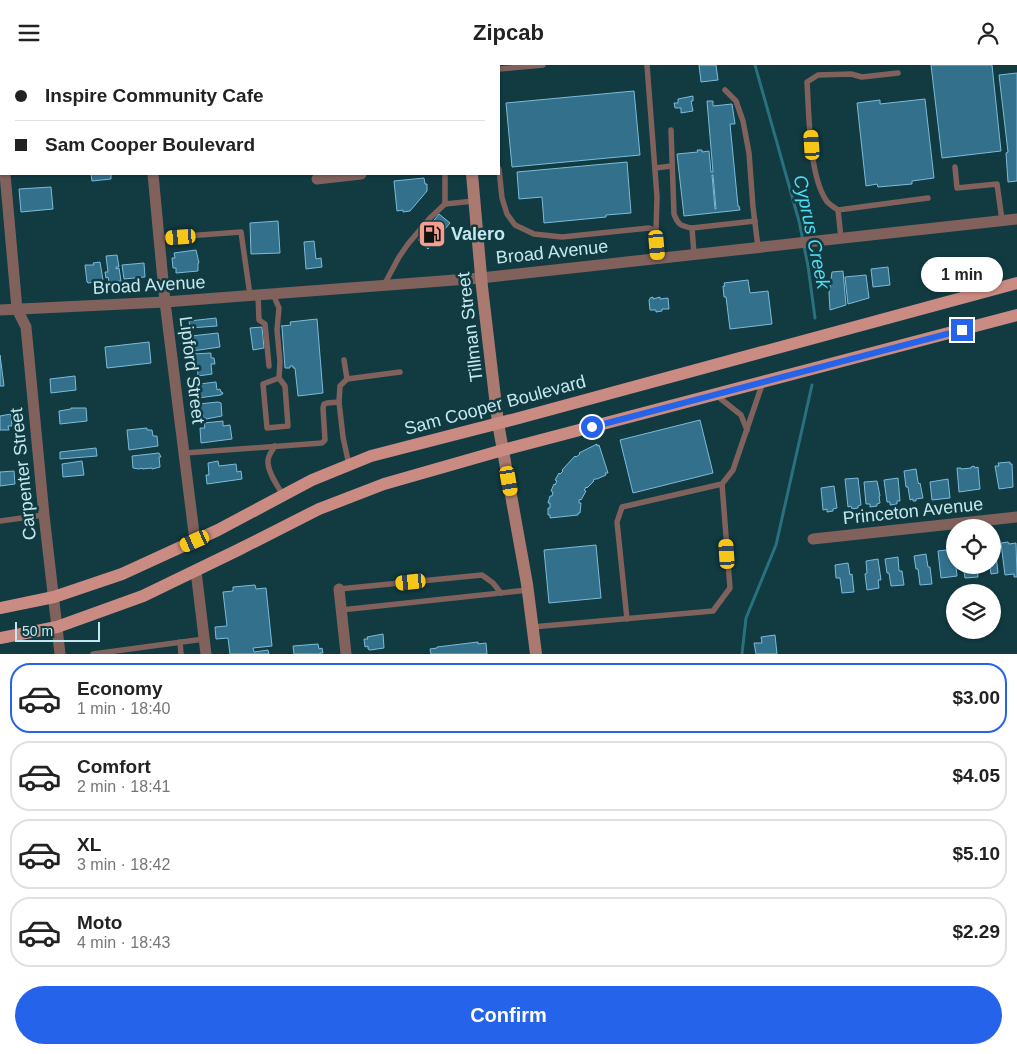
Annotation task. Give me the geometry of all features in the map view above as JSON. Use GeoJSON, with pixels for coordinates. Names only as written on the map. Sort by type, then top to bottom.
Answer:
{"type":"FeatureCollection","features":[{"type":"Feature","properties":{"kind":"main road","name":"Tillman Street"},"geometry":{"type":"LineString","coordinates":[[472,175],[481,278],[498,423],[528,590],[536,654]]}},
{"type":"Feature","properties":{"kind":"main road","name":"Sam Cooper Boulevard"},"geometry":{"type":"LineString","coordinates":[[0,608],[54,597],[122,574],[218,531],[312,480],[371,456],[1017,283]]}},
{"type":"Feature","properties":{"kind":"main road"},"geometry":{"type":"LineString","coordinates":[[0,638],[57,627],[142,596],[319,509],[384,484],[503,450],[1017,315]]}},
{"type":"Feature","properties":{"kind":"street","name":"Carpenter Street"},"geometry":{"type":"LineString","coordinates":[[5,175],[17,309],[26,327],[44,515],[60,654]]}},
{"type":"Feature","properties":{"kind":"street","name":"Lipford Street"},"geometry":{"type":"LineString","coordinates":[[153,175],[166,302],[195,541]]}},
{"type":"Feature","properties":{"kind":"street"},"geometry":{"type":"LineString","coordinates":[[317,179],[352,175]]}},
{"type":"Feature","properties":{"kind":"street","name":"Broad Avenue"},"geometry":{"type":"LineString","coordinates":[[0,310],[166,302],[481,278],[1017,219]]}},
{"type":"Feature","properties":{"kind":"street","name":"Princeton Avenue"},"geometry":{"type":"LineString","coordinates":[[812,539],[1017,517]]}},
{"type":"Feature","properties":{"kind":"street"},"geometry":{"type":"LineString","coordinates":[[196,571],[206,654]]}},
{"type":"Feature","properties":{"kind":"street"},"geometry":{"type":"LineString","coordinates":[[339,589],[346,654]]}},
{"type":"Feature","properties":{"kind":"lane"},"geometry":{"type":"LineString","coordinates":[[500,69],[543,65]]}},
{"type":"Feature","properties":{"kind":"lane"},"geometry":{"type":"LineString","coordinates":[[647,65],[657,197],[656,231],[658,258]]}},
{"type":"Feature","properties":{"kind":"lane"},"geometry":{"type":"LineString","coordinates":[[898,73],[862,77],[851,74],[818,75],[807,82],[816,177],[826,202],[838,210],[928,198]]}},
{"type":"Feature","properties":{"kind":"lane"},"geometry":{"type":"LineString","coordinates":[[725,90],[736,101],[744,121],[758,247]]}},
{"type":"Feature","properties":{"kind":"lane"},"geometry":{"type":"LineString","coordinates":[[671,130],[674,214],[677,221],[682,226],[692,228],[755,221]]}},
{"type":"Feature","properties":{"kind":"lane"},"geometry":{"type":"LineString","coordinates":[[655,168],[672,166]]}},
{"type":"Feature","properties":{"kind":"lane"},"geometry":{"type":"LineString","coordinates":[[955,167],[956,188],[997,184],[1002,221]]}},
{"type":"Feature","properties":{"kind":"lane"},"geometry":{"type":"LineString","coordinates":[[445,175],[445,205]]}},
{"type":"Feature","properties":{"kind":"lane"},"geometry":{"type":"LineString","coordinates":[[500,175],[502,198],[507,214],[515,225],[534,233],[562,237],[649,228],[656,231]]}},
{"type":"Feature","properties":{"kind":"lane"},"geometry":{"type":"LineString","coordinates":[[384,285],[399,257],[430,218],[445,205],[474,201]]}},
{"type":"Feature","properties":{"kind":"lane"},"geometry":{"type":"LineString","coordinates":[[838,210],[841,238]]}},
{"type":"Feature","properties":{"kind":"lane"},"geometry":{"type":"LineString","coordinates":[[692,228],[694,254]]}},
{"type":"Feature","properties":{"kind":"lane"},"geometry":{"type":"LineString","coordinates":[[159,238],[241,232],[259,320],[265,324],[269,366]]}},
{"type":"Feature","properties":{"kind":"lane"},"geometry":{"type":"LineString","coordinates":[[273,294],[279,308],[276,330],[280,362],[279,378],[285,385],[288,426],[267,428],[263,384],[279,378]]}},
{"type":"Feature","properties":{"kind":"lane"},"geometry":{"type":"LineString","coordinates":[[344,360],[347,379]]}},
{"type":"Feature","properties":{"kind":"lane"},"geometry":{"type":"LineString","coordinates":[[348,465],[339,402],[340,387],[347,379],[400,372]]}},
{"type":"Feature","properties":{"kind":"lane"},"geometry":{"type":"LineString","coordinates":[[627,619],[617,522],[622,507],[722,484],[733,470],[763,382]]}},
{"type":"Feature","properties":{"kind":"lane"},"geometry":{"type":"LineString","coordinates":[[715,394],[741,415],[747,430]]}},
{"type":"Feature","properties":{"kind":"lane"},"geometry":{"type":"LineString","coordinates":[[185,453],[322,443],[326,440],[324,404],[339,402]]}},
{"type":"Feature","properties":{"kind":"lane"},"geometry":{"type":"LineString","coordinates":[[275,447],[270,454],[268,466],[283,495]]}},
{"type":"Feature","properties":{"kind":"lane"},"geometry":{"type":"LineString","coordinates":[[532,627],[714,611],[730,589],[722,484]]}},
{"type":"Feature","properties":{"kind":"lane"},"geometry":{"type":"LineString","coordinates":[[0,521],[44,515]]}},
{"type":"Feature","properties":{"kind":"lane"},"geometry":{"type":"LineString","coordinates":[[339,589],[482,575],[493,583],[501,593]]}},
{"type":"Feature","properties":{"kind":"lane"},"geometry":{"type":"LineString","coordinates":[[341,609],[528,590]]}},
{"type":"Feature","properties":{"kind":"lane"},"geometry":{"type":"LineString","coordinates":[[93,654],[204,639]]}},
{"type":"Feature","properties":{"kind":"lane"},"geometry":{"type":"LineString","coordinates":[[180,642],[181,654]]}},
{"type":"Feature","properties":{"kind":"building"},"geometry":{"type":"Polygon","coordinates":[[[699,65],[716,65],[718,80],[701,82],[699,65]]]}},
{"type":"Feature","properties":{"kind":"building"},"geometry":{"type":"Polygon","coordinates":[[[931,65],[992,65],[1001,151],[942,158],[931,65]]]}},
{"type":"Feature","properties":{"kind":"building"},"geometry":{"type":"Polygon","coordinates":[[[1017,73],[1017,181],[1008,182],[1006,153],[1008,152],[999,75],[1017,73]]]}},
{"type":"Feature","properties":{"kind":"building"},"geometry":{"type":"Polygon","coordinates":[[[634,91],[640,155],[512,167],[506,103],[634,91]]]}},
{"type":"Feature","properties":{"kind":"building"},"geometry":{"type":"Polygon","coordinates":[[[693,96],[693,101],[691,101],[693,111],[681,113],[681,108],[675,108],[674,103],[678,103],[678,99],[693,96]]]}},
{"type":"Feature","properties":{"kind":"building"},"geometry":{"type":"Polygon","coordinates":[[[925,99],[934,178],[912,181],[912,184],[878,187],[877,184],[866,186],[857,103],[880,100],[880,104],[925,99]]]}},
{"type":"Feature","properties":{"kind":"building"},"geometry":{"type":"Polygon","coordinates":[[[707,101],[713,101],[713,106],[732,104],[735,124],[730,124],[738,206],[740,210],[684,216],[677,154],[698,152],[697,150],[702,150],[702,152],[709,151],[711,172],[713,172],[707,101]],[[712,175],[716,209],[713,175],[712,175]]]}},
{"type":"Feature","properties":{"kind":"building"},"geometry":{"type":"Polygon","coordinates":[[[627,162],[631,213],[544,223],[542,197],[519,199],[517,172],[627,162]]]}},
{"type":"Feature","properties":{"kind":"building"},"geometry":{"type":"Polygon","coordinates":[[[91,175],[111,175],[111,179],[92,181],[91,175]]]}},
{"type":"Feature","properties":{"kind":"building"},"geometry":{"type":"Polygon","coordinates":[[[424,178],[425,184],[427,184],[427,191],[410,211],[397,211],[394,181],[424,178]]]}},
{"type":"Feature","properties":{"kind":"building"},"geometry":{"type":"Polygon","coordinates":[[[51,187],[53,209],[21,212],[19,189],[51,187]]]}},
{"type":"Feature","properties":{"kind":"building"},"geometry":{"type":"Polygon","coordinates":[[[439,214],[450,223],[428,249],[418,240],[439,214]]]}},
{"type":"Feature","properties":{"kind":"building"},"geometry":{"type":"Polygon","coordinates":[[[278,221],[280,253],[251,254],[250,223],[278,221]]]}},
{"type":"Feature","properties":{"kind":"building"},"geometry":{"type":"Polygon","coordinates":[[[314,241],[316,259],[321,258],[322,267],[306,269],[304,242],[314,241]]]}},
{"type":"Feature","properties":{"kind":"building"},"geometry":{"type":"Polygon","coordinates":[[[196,250],[199,263],[198,271],[176,273],[176,268],[173,268],[172,258],[175,258],[174,253],[196,250]]]}},
{"type":"Feature","properties":{"kind":"building"},"geometry":{"type":"Polygon","coordinates":[[[117,255],[119,267],[116,267],[116,269],[119,268],[121,281],[109,282],[105,272],[108,272],[106,256],[117,255]]]}},
{"type":"Feature","properties":{"kind":"building"},"geometry":{"type":"Polygon","coordinates":[[[100,262],[103,280],[88,283],[85,265],[94,265],[93,263],[100,262]]]}},
{"type":"Feature","properties":{"kind":"building"},"geometry":{"type":"Polygon","coordinates":[[[144,263],[145,277],[124,279],[122,265],[144,263]]]}},
{"type":"Feature","properties":{"kind":"building"},"geometry":{"type":"Polygon","coordinates":[[[888,267],[890,285],[873,287],[871,269],[888,267]]]}},
{"type":"Feature","properties":{"kind":"building"},"geometry":{"type":"Polygon","coordinates":[[[843,271],[846,305],[830,310],[829,293],[832,272],[843,271]]]}},
{"type":"Feature","properties":{"kind":"building"},"geometry":{"type":"Polygon","coordinates":[[[866,275],[869,298],[848,304],[845,277],[866,275]]]}},
{"type":"Feature","properties":{"kind":"building"},"geometry":{"type":"Polygon","coordinates":[[[748,280],[750,293],[768,291],[772,324],[730,329],[726,297],[724,297],[724,283],[748,280]]]}},
{"type":"Feature","properties":{"kind":"building"},"geometry":{"type":"Polygon","coordinates":[[[653,297],[653,299],[660,297],[660,299],[668,298],[669,309],[662,309],[662,311],[656,312],[656,310],[650,310],[649,300],[653,297]]]}},
{"type":"Feature","properties":{"kind":"building"},"geometry":{"type":"Polygon","coordinates":[[[216,318],[217,326],[190,328],[189,321],[216,318]]]}},
{"type":"Feature","properties":{"kind":"building"},"geometry":{"type":"Polygon","coordinates":[[[317,319],[323,393],[298,396],[295,368],[290,366],[290,368],[285,368],[281,326],[291,325],[290,322],[317,319]]]}},
{"type":"Feature","properties":{"kind":"building"},"geometry":{"type":"Polygon","coordinates":[[[262,327],[264,348],[253,350],[250,328],[262,327]]]}},
{"type":"Feature","properties":{"kind":"building"},"geometry":{"type":"Polygon","coordinates":[[[218,333],[220,347],[192,351],[191,336],[218,333]]]}},
{"type":"Feature","properties":{"kind":"building"},"geometry":{"type":"Polygon","coordinates":[[[149,342],[151,363],[107,368],[105,347],[149,342]]]}},
{"type":"Feature","properties":{"kind":"building"},"geometry":{"type":"Polygon","coordinates":[[[211,353],[211,358],[214,358],[215,364],[211,364],[212,374],[198,376],[197,363],[194,363],[193,354],[211,353]]]}},
{"type":"Feature","properties":{"kind":"building"},"geometry":{"type":"Polygon","coordinates":[[[0,355],[4,386],[0,386],[0,355]]]}},
{"type":"Feature","properties":{"kind":"building"},"geometry":{"type":"Polygon","coordinates":[[[75,376],[76,390],[51,393],[50,379],[75,376]]]}},
{"type":"Feature","properties":{"kind":"building"},"geometry":{"type":"Polygon","coordinates":[[[216,382],[217,390],[220,389],[223,394],[198,398],[199,384],[216,382]]]}},
{"type":"Feature","properties":{"kind":"building"},"geometry":{"type":"Polygon","coordinates":[[[221,403],[222,416],[206,419],[203,418],[202,413],[199,413],[198,404],[221,403]]]}},
{"type":"Feature","properties":{"kind":"building"},"geometry":{"type":"Polygon","coordinates":[[[71,408],[86,408],[87,421],[60,424],[59,411],[71,408]]]}},
{"type":"Feature","properties":{"kind":"building"},"geometry":{"type":"Polygon","coordinates":[[[11,414],[12,426],[8,426],[9,430],[0,430],[0,416],[11,414]]]}},
{"type":"Feature","properties":{"kind":"building"},"geometry":{"type":"Polygon","coordinates":[[[700,420],[713,473],[633,493],[620,440],[700,420]]]}},
{"type":"Feature","properties":{"kind":"building"},"geometry":{"type":"Polygon","coordinates":[[[223,421],[223,426],[230,425],[232,439],[201,443],[200,428],[205,428],[204,423],[223,421]]]}},
{"type":"Feature","properties":{"kind":"building"},"geometry":{"type":"Polygon","coordinates":[[[147,428],[147,430],[152,430],[153,436],[157,436],[158,446],[129,450],[127,430],[147,428]]]}},
{"type":"Feature","properties":{"kind":"building"},"geometry":{"type":"Polygon","coordinates":[[[597,444],[597,446],[599,445],[608,473],[593,480],[586,487],[584,490],[586,491],[579,501],[581,503],[578,515],[550,518],[548,508],[550,508],[550,503],[548,503],[559,473],[563,471],[575,456],[597,444]]]}},
{"type":"Feature","properties":{"kind":"building"},"geometry":{"type":"Polygon","coordinates":[[[96,448],[97,456],[60,459],[60,452],[96,448]]]}},
{"type":"Feature","properties":{"kind":"building"},"geometry":{"type":"Polygon","coordinates":[[[159,453],[161,457],[159,457],[160,467],[152,469],[133,468],[132,456],[159,453]]]}},
{"type":"Feature","properties":{"kind":"building"},"geometry":{"type":"Polygon","coordinates":[[[82,461],[84,475],[63,477],[62,464],[82,461]]]}},
{"type":"Feature","properties":{"kind":"building"},"geometry":{"type":"Polygon","coordinates":[[[218,461],[219,466],[236,464],[237,472],[241,471],[242,479],[207,484],[206,475],[209,475],[208,463],[218,461]]]}},
{"type":"Feature","properties":{"kind":"building"},"geometry":{"type":"Polygon","coordinates":[[[1010,462],[1012,464],[1013,487],[999,489],[995,466],[999,466],[998,463],[1010,462]]]}},
{"type":"Feature","properties":{"kind":"building"},"geometry":{"type":"Polygon","coordinates":[[[974,466],[975,468],[978,467],[980,489],[959,492],[957,468],[971,468],[974,466]]]}},
{"type":"Feature","properties":{"kind":"building"},"geometry":{"type":"Polygon","coordinates":[[[916,469],[923,498],[913,501],[913,499],[910,500],[908,487],[906,487],[904,471],[916,469]]]}},
{"type":"Feature","properties":{"kind":"building"},"geometry":{"type":"Polygon","coordinates":[[[14,471],[15,484],[0,486],[0,472],[14,471]]]}},
{"type":"Feature","properties":{"kind":"building"},"geometry":{"type":"Polygon","coordinates":[[[858,478],[861,505],[858,508],[852,509],[851,506],[848,507],[845,479],[858,478]]]}},
{"type":"Feature","properties":{"kind":"building"},"geometry":{"type":"Polygon","coordinates":[[[898,478],[900,501],[897,501],[897,504],[890,505],[890,502],[887,502],[884,480],[898,478]]]}},
{"type":"Feature","properties":{"kind":"building"},"geometry":{"type":"Polygon","coordinates":[[[948,479],[950,498],[932,500],[930,482],[948,479]]]}},
{"type":"Feature","properties":{"kind":"building"},"geometry":{"type":"Polygon","coordinates":[[[877,481],[880,503],[877,506],[870,507],[870,504],[866,504],[864,482],[877,481]]]}},
{"type":"Feature","properties":{"kind":"building"},"geometry":{"type":"Polygon","coordinates":[[[834,486],[837,508],[827,512],[827,509],[823,510],[821,488],[834,486]]]}},
{"type":"Feature","properties":{"kind":"building"},"geometry":{"type":"Polygon","coordinates":[[[1001,543],[1016,543],[1017,577],[1014,577],[1014,574],[1005,575],[1001,543]]]}},
{"type":"Feature","properties":{"kind":"building"},"geometry":{"type":"Polygon","coordinates":[[[596,545],[601,598],[549,603],[544,550],[596,545]]]}},
{"type":"Feature","properties":{"kind":"building"},"geometry":{"type":"Polygon","coordinates":[[[946,550],[946,574],[957,574],[957,576],[941,578],[938,551],[946,550]]]}},
{"type":"Feature","properties":{"kind":"building"},"geometry":{"type":"Polygon","coordinates":[[[926,554],[932,584],[920,585],[914,556],[926,554]]]}},
{"type":"Feature","properties":{"kind":"building"},"geometry":{"type":"Polygon","coordinates":[[[898,557],[899,571],[902,571],[904,585],[891,586],[885,559],[898,557]]]}},
{"type":"Feature","properties":{"kind":"building"},"geometry":{"type":"Polygon","coordinates":[[[878,559],[881,580],[878,580],[879,588],[867,590],[866,561],[878,559]]]}},
{"type":"Feature","properties":{"kind":"building"},"geometry":{"type":"Polygon","coordinates":[[[848,563],[850,575],[852,574],[854,592],[842,593],[840,578],[836,578],[835,565],[848,563]]]}},
{"type":"Feature","properties":{"kind":"building"},"geometry":{"type":"Polygon","coordinates":[[[964,574],[978,574],[978,577],[965,578],[964,574]]]}},
{"type":"Feature","properties":{"kind":"building"},"geometry":{"type":"Polygon","coordinates":[[[255,585],[256,589],[266,588],[272,646],[253,648],[254,652],[268,650],[269,654],[230,654],[228,638],[216,639],[215,627],[227,626],[223,592],[233,591],[233,587],[255,585]]]}},
{"type":"Feature","properties":{"kind":"building"},"geometry":{"type":"Polygon","coordinates":[[[383,634],[384,648],[370,650],[368,646],[365,647],[364,639],[383,634]]]}},
{"type":"Feature","properties":{"kind":"building"},"geometry":{"type":"Polygon","coordinates":[[[775,635],[777,654],[756,654],[754,643],[762,643],[761,637],[775,635]]]}},
{"type":"Feature","properties":{"kind":"building"},"geometry":{"type":"Polygon","coordinates":[[[478,642],[478,644],[486,643],[487,654],[431,654],[430,649],[437,647],[478,642]]]}},
{"type":"Feature","properties":{"kind":"building"},"geometry":{"type":"Polygon","coordinates":[[[318,644],[319,649],[322,648],[323,653],[294,654],[293,646],[318,644]]]}},
{"type":"Feature","properties":{"kind":"waterway","name":"Cyprus Creek"},"geometry":{"type":"LineString","coordinates":[[755,65],[799,221],[808,266],[815,318]]}},
{"type":"Feature","properties":{"kind":"waterway"},"geometry":{"type":"LineString","coordinates":[[742,654],[746,618],[776,545],[812,385]]}},
{"type":"Feature","properties":{"kind":"place","name":"Valero"},"geometry":{"type":"Point","coordinates":[432,234]}},
{"type":"Feature","properties":{"kind":"route"},"geometry":{"type":"LineString","coordinates":[[592,427],[962,330]]}}]}
